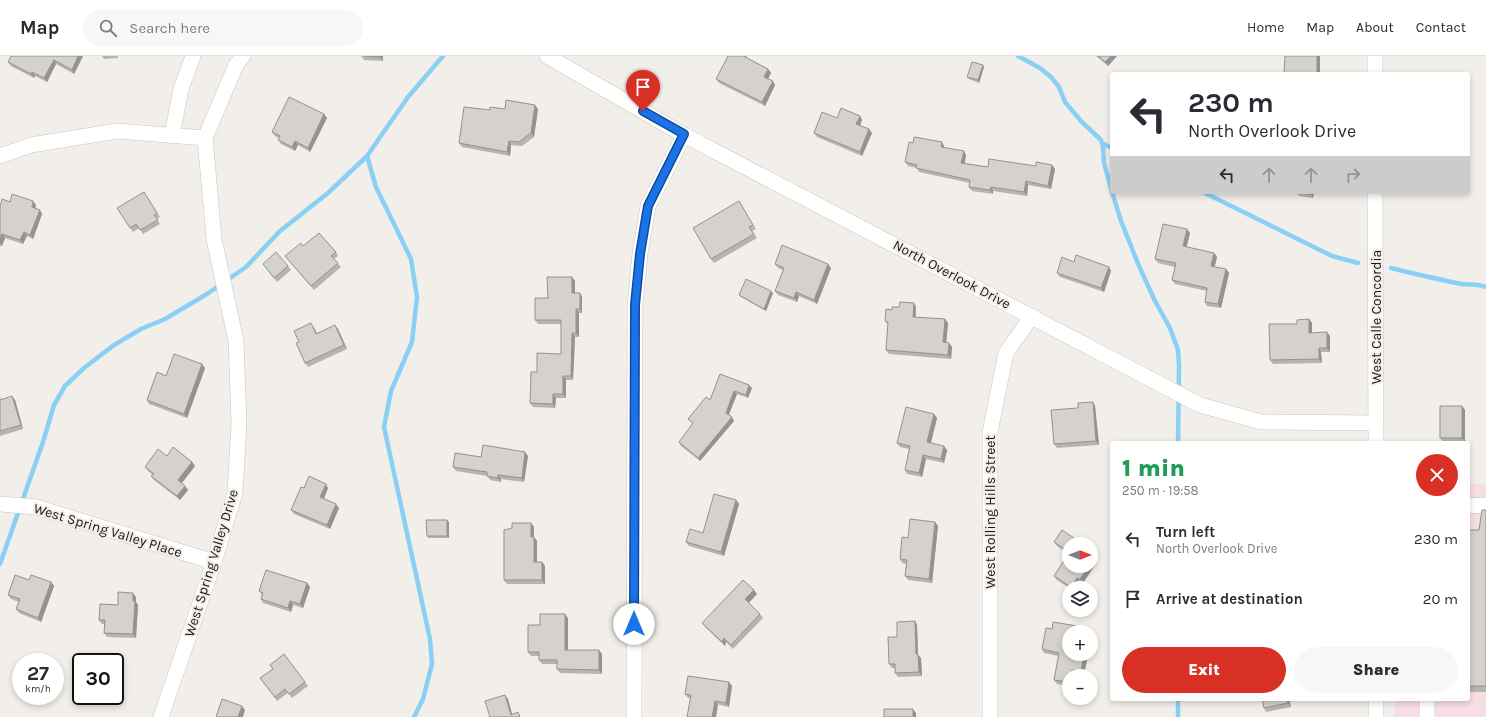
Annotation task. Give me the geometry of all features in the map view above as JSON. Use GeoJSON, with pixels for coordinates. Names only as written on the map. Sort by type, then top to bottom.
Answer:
{"type":"FeatureCollection","features":[{"type":"Feature","properties":{"kind":"street"},"geometry":{"type":"LineString","coordinates":[[172,135],[181,88],[193,56]]}},
{"type":"Feature","properties":{"kind":"street","name":"West Spring Valley Drive"},"geometry":{"type":"LineString","coordinates":[[162,717],[214,562],[235,493],[239,423],[236,341],[214,239],[205,138],[236,65],[243,56]]}},
{"type":"Feature","properties":{"kind":"street","name":"North Overlook Drive"},"geometry":{"type":"LineString","coordinates":[[547,56],[684,134],[1200,405],[1261,422],[1376,423]]}},
{"type":"Feature","properties":{"kind":"street"},"geometry":{"type":"LineString","coordinates":[[1375,56],[1375,72]]}},
{"type":"Feature","properties":{"kind":"street"},"geometry":{"type":"LineString","coordinates":[[0,156],[31,145],[117,131],[205,138]]}},
{"type":"Feature","properties":{"kind":"street"},"geometry":{"type":"LineString","coordinates":[[634,717],[635,305],[640,254],[648,206],[684,134]]}},
{"type":"Feature","properties":{"kind":"street","name":"West Calle Concordia"},"geometry":{"type":"LineString","coordinates":[[1375,194],[1376,441]]}},
{"type":"Feature","properties":{"kind":"street","name":"West Rolling Hills Street"},"geometry":{"type":"LineString","coordinates":[[990,717],[990,432],[1006,354],[1032,316]]}},
{"type":"Feature","properties":{"kind":"street","name":"West Spring Valley Place"},"geometry":{"type":"LineString","coordinates":[[0,504],[36,507],[214,562]]}},
{"type":"Feature","properties":{"kind":"street"},"geometry":{"type":"LineString","coordinates":[[1470,506],[1486,505]]}},
{"type":"Feature","properties":{"kind":"street"},"geometry":{"type":"LineString","coordinates":[[1376,701],[1376,717]]}},
{"type":"Feature","properties":{"kind":"street"},"geometry":{"type":"LineString","coordinates":[[1427,701],[1427,717]]}},
{"type":"Feature","properties":{"kind":"shaded area"},"geometry":{"type":"Polygon","coordinates":[[[1470,484],[1486,484],[1486,717],[1395,717],[1395,701],[1470,701],[1470,484]]]}},
{"type":"Feature","properties":{"kind":"building"},"geometry":{"type":"Polygon","coordinates":[[[11,56],[78,56],[72,70],[54,60],[44,78],[32,72],[31,74],[8,62],[11,56]]]}},
{"type":"Feature","properties":{"kind":"building"},"geometry":{"type":"Polygon","coordinates":[[[728,56],[743,56],[768,69],[764,77],[773,81],[762,102],[716,79],[728,56]]]}},
{"type":"Feature","properties":{"kind":"building"},"geometry":{"type":"Polygon","coordinates":[[[1098,56],[1111,56],[1105,62],[1098,56]]]}},
{"type":"Feature","properties":{"kind":"building"},"geometry":{"type":"Polygon","coordinates":[[[1285,56],[1317,56],[1317,72],[1284,72],[1285,56]]]}},
{"type":"Feature","properties":{"kind":"building"},"geometry":{"type":"Polygon","coordinates":[[[972,62],[983,65],[978,80],[967,77],[972,62]]]}},
{"type":"Feature","properties":{"kind":"building"},"geometry":{"type":"Polygon","coordinates":[[[289,97],[324,114],[308,148],[295,141],[292,147],[278,140],[280,136],[272,132],[289,97]]]}},
{"type":"Feature","properties":{"kind":"building"},"geometry":{"type":"Polygon","coordinates":[[[506,100],[535,105],[531,133],[519,142],[509,141],[507,152],[459,143],[464,107],[490,110],[490,107],[505,109],[506,100]]]}},
{"type":"Feature","properties":{"kind":"building"},"geometry":{"type":"Polygon","coordinates":[[[841,108],[860,116],[856,124],[869,129],[860,152],[814,133],[822,112],[837,118],[841,108]]]}},
{"type":"Feature","properties":{"kind":"building"},"geometry":{"type":"Polygon","coordinates":[[[914,137],[942,142],[941,147],[964,151],[961,163],[988,167],[989,159],[1036,166],[1036,162],[1052,165],[1048,186],[1026,181],[1024,192],[991,187],[990,190],[969,187],[970,180],[916,168],[917,165],[905,162],[909,142],[913,143],[914,137]]]}},
{"type":"Feature","properties":{"kind":"building"},"geometry":{"type":"Polygon","coordinates":[[[144,192],[157,213],[154,215],[158,220],[140,230],[136,224],[130,228],[117,208],[144,192]]]}},
{"type":"Feature","properties":{"kind":"building"},"geometry":{"type":"Polygon","coordinates":[[[12,194],[33,201],[32,207],[40,210],[30,235],[24,232],[20,240],[2,234],[0,240],[0,207],[2,199],[10,202],[12,194]]]}},
{"type":"Feature","properties":{"kind":"building"},"geometry":{"type":"Polygon","coordinates":[[[739,201],[753,225],[749,227],[754,234],[711,259],[693,228],[739,201]]]}},
{"type":"Feature","properties":{"kind":"building"},"geometry":{"type":"Polygon","coordinates":[[[1163,224],[1187,229],[1183,246],[1214,253],[1211,266],[1226,269],[1218,304],[1205,302],[1207,288],[1172,280],[1176,263],[1155,259],[1163,224]]]}},
{"type":"Feature","properties":{"kind":"building"},"geometry":{"type":"Polygon","coordinates":[[[319,233],[336,252],[331,256],[338,263],[311,286],[285,256],[301,243],[303,246],[319,233]]]}},
{"type":"Feature","properties":{"kind":"building"},"geometry":{"type":"Polygon","coordinates":[[[782,245],[828,264],[814,300],[796,292],[794,298],[775,291],[784,268],[775,264],[782,245]]]}},
{"type":"Feature","properties":{"kind":"building"},"geometry":{"type":"Polygon","coordinates":[[[276,252],[288,266],[274,278],[263,264],[276,252]]]}},
{"type":"Feature","properties":{"kind":"building"},"geometry":{"type":"Polygon","coordinates":[[[1076,255],[1109,267],[1101,288],[1057,273],[1062,257],[1074,262],[1076,255]]]}},
{"type":"Feature","properties":{"kind":"building"},"geometry":{"type":"Polygon","coordinates":[[[547,277],[572,277],[572,293],[580,293],[580,309],[576,309],[576,333],[572,333],[571,376],[563,376],[563,394],[553,394],[553,404],[530,403],[531,372],[537,372],[537,353],[561,354],[561,320],[535,320],[535,298],[548,298],[547,277]]]}},
{"type":"Feature","properties":{"kind":"building"},"geometry":{"type":"Polygon","coordinates":[[[746,279],[771,291],[764,309],[739,295],[746,279]]]}},
{"type":"Feature","properties":{"kind":"building"},"geometry":{"type":"Polygon","coordinates":[[[900,302],[914,303],[913,317],[945,319],[943,342],[949,343],[948,355],[886,350],[888,322],[885,321],[886,309],[892,310],[892,307],[899,307],[900,302]]]}},
{"type":"Feature","properties":{"kind":"building"},"geometry":{"type":"Polygon","coordinates":[[[1309,319],[1309,333],[1327,332],[1327,348],[1319,348],[1319,359],[1270,360],[1269,324],[1297,324],[1297,320],[1309,319]]]}},
{"type":"Feature","properties":{"kind":"building"},"geometry":{"type":"Polygon","coordinates":[[[311,323],[316,334],[335,325],[344,345],[305,363],[296,343],[299,342],[294,331],[311,323]]]}},
{"type":"Feature","properties":{"kind":"building"},"geometry":{"type":"Polygon","coordinates":[[[174,354],[202,364],[184,414],[147,400],[157,372],[166,376],[174,354]]]}},
{"type":"Feature","properties":{"kind":"building"},"geometry":{"type":"Polygon","coordinates":[[[720,374],[749,385],[746,395],[734,391],[726,413],[732,417],[698,458],[679,442],[693,423],[688,419],[706,397],[710,400],[720,374]]]}},
{"type":"Feature","properties":{"kind":"building"},"geometry":{"type":"Polygon","coordinates":[[[12,396],[21,425],[0,431],[0,400],[12,396]]]}},
{"type":"Feature","properties":{"kind":"building"},"geometry":{"type":"Polygon","coordinates":[[[1093,402],[1096,441],[1054,444],[1051,410],[1078,408],[1078,403],[1093,402]]]}},
{"type":"Feature","properties":{"kind":"building"},"geometry":{"type":"Polygon","coordinates":[[[1440,406],[1462,406],[1462,438],[1440,438],[1440,406]]]}},
{"type":"Feature","properties":{"kind":"building"},"geometry":{"type":"Polygon","coordinates":[[[906,407],[934,414],[927,442],[944,446],[941,459],[923,455],[919,473],[905,470],[910,446],[897,443],[906,407]]]}},
{"type":"Feature","properties":{"kind":"building"},"geometry":{"type":"Polygon","coordinates":[[[483,445],[525,452],[522,478],[498,475],[498,478],[487,476],[487,472],[453,467],[455,453],[481,457],[483,445]]]}},
{"type":"Feature","properties":{"kind":"building"},"geometry":{"type":"Polygon","coordinates":[[[173,447],[192,462],[178,480],[185,486],[177,496],[151,476],[154,474],[145,467],[158,449],[167,456],[173,447]]]}},
{"type":"Feature","properties":{"kind":"building"},"geometry":{"type":"Polygon","coordinates":[[[309,476],[326,484],[320,497],[336,504],[327,525],[291,510],[301,487],[304,488],[309,476]]]}},
{"type":"Feature","properties":{"kind":"building"},"geometry":{"type":"Polygon","coordinates":[[[714,494],[736,500],[721,552],[686,542],[690,529],[703,533],[714,494]]]}},
{"type":"Feature","properties":{"kind":"building"},"geometry":{"type":"Polygon","coordinates":[[[1482,510],[1486,510],[1486,686],[1470,686],[1470,530],[1479,530],[1482,510]]]}},
{"type":"Feature","properties":{"kind":"building"},"geometry":{"type":"Polygon","coordinates":[[[910,519],[935,522],[929,579],[905,576],[907,560],[900,559],[902,537],[908,538],[910,519]]]}},
{"type":"Feature","properties":{"kind":"building"},"geometry":{"type":"Polygon","coordinates":[[[426,520],[447,520],[447,536],[427,536],[426,520]]]}},
{"type":"Feature","properties":{"kind":"building"},"geometry":{"type":"Polygon","coordinates":[[[512,523],[531,523],[531,537],[534,537],[534,562],[542,562],[542,580],[504,580],[504,530],[512,528],[512,523]]]}},
{"type":"Feature","properties":{"kind":"building"},"geometry":{"type":"Polygon","coordinates":[[[1062,530],[1072,537],[1062,537],[1062,547],[1054,542],[1062,530]]]}},
{"type":"Feature","properties":{"kind":"building"},"geometry":{"type":"Polygon","coordinates":[[[1062,564],[1062,573],[1084,573],[1080,579],[1077,578],[1075,581],[1062,581],[1054,576],[1062,564]]]}},
{"type":"Feature","properties":{"kind":"building"},"geometry":{"type":"Polygon","coordinates":[[[266,570],[307,583],[300,604],[290,601],[288,608],[261,599],[263,593],[259,591],[266,570]]]}},
{"type":"Feature","properties":{"kind":"building"},"geometry":{"type":"Polygon","coordinates":[[[15,575],[29,580],[31,575],[51,582],[38,618],[16,609],[20,599],[8,595],[15,575]]]}},
{"type":"Feature","properties":{"kind":"building"},"geometry":{"type":"Polygon","coordinates":[[[743,580],[754,590],[745,599],[760,614],[731,645],[724,638],[722,642],[702,623],[743,580]]]}},
{"type":"Feature","properties":{"kind":"building"},"geometry":{"type":"Polygon","coordinates":[[[118,592],[133,593],[133,601],[135,601],[133,634],[104,633],[105,620],[99,620],[100,604],[118,605],[118,592]]]}},
{"type":"Feature","properties":{"kind":"building"},"geometry":{"type":"Polygon","coordinates":[[[540,614],[565,614],[565,650],[599,650],[599,670],[557,669],[557,660],[539,660],[539,652],[528,652],[528,625],[540,625],[540,614]]]}},
{"type":"Feature","properties":{"kind":"building"},"geometry":{"type":"Polygon","coordinates":[[[915,621],[916,654],[918,654],[919,672],[895,673],[895,664],[889,664],[888,637],[897,637],[897,622],[915,621]]]}},
{"type":"Feature","properties":{"kind":"building"},"geometry":{"type":"Polygon","coordinates":[[[1053,622],[1071,625],[1062,625],[1062,661],[1083,661],[1081,669],[1062,669],[1062,681],[1054,680],[1059,653],[1042,649],[1046,628],[1052,629],[1053,622]]]}},
{"type":"Feature","properties":{"kind":"building"},"geometry":{"type":"Polygon","coordinates":[[[284,654],[305,682],[289,694],[285,689],[275,697],[260,678],[273,669],[270,665],[284,654]]]}},
{"type":"Feature","properties":{"kind":"building"},"geometry":{"type":"Polygon","coordinates":[[[688,676],[729,682],[726,703],[715,701],[712,717],[687,717],[691,695],[685,694],[688,676]]]}},
{"type":"Feature","properties":{"kind":"building"},"geometry":{"type":"Polygon","coordinates":[[[505,695],[511,715],[518,712],[520,717],[490,717],[485,701],[505,695]]]}},
{"type":"Feature","properties":{"kind":"building"},"geometry":{"type":"Polygon","coordinates":[[[222,699],[242,706],[238,717],[216,717],[222,699]]]}},
{"type":"Feature","properties":{"kind":"building"},"geometry":{"type":"Polygon","coordinates":[[[1262,701],[1288,701],[1288,703],[1264,708],[1262,701]]]}},
{"type":"Feature","properties":{"kind":"building"},"geometry":{"type":"Polygon","coordinates":[[[884,709],[913,709],[913,717],[884,717],[884,709]]]}},
{"type":"Feature","properties":{"kind":"waterway"},"geometry":{"type":"LineString","coordinates":[[0,564],[43,442],[54,405],[65,386],[84,368],[114,345],[141,329],[165,319],[207,294],[246,267],[280,231],[328,193],[367,156],[408,97],[443,56]]}},
{"type":"Feature","properties":{"kind":"waterway"},"geometry":{"type":"LineString","coordinates":[[1018,56],[1040,68],[1051,77],[1059,87],[1065,102],[1081,121],[1101,140],[1104,163],[1110,185]]}},
{"type":"Feature","properties":{"kind":"waterway"},"geometry":{"type":"LineString","coordinates":[[1102,143],[1110,147]]}},
{"type":"Feature","properties":{"kind":"waterway"},"geometry":{"type":"LineString","coordinates":[[367,156],[376,187],[411,259],[417,297],[412,342],[391,391],[384,427],[430,639],[432,664],[423,699],[414,717]]}},
{"type":"Feature","properties":{"kind":"waterway"},"geometry":{"type":"LineString","coordinates":[[1113,194],[1121,221],[1139,266],[1155,301],[1170,328],[1178,350],[1178,441]]}},
{"type":"Feature","properties":{"kind":"waterway"},"geometry":{"type":"LineString","coordinates":[[1207,194],[1332,256],[1358,263]]}},
{"type":"Feature","properties":{"kind":"waterway"},"geometry":{"type":"LineString","coordinates":[[1391,268],[1461,284],[1486,287]]}},
{"type":"Feature","properties":{"kind":"waterway"},"geometry":{"type":"LineString","coordinates":[[1178,701],[1178,717]]}},
{"type":"Feature","properties":{"kind":"route"},"geometry":{"type":"LineString","coordinates":[[634,624],[635,305],[640,254],[648,206],[684,134],[643,111]]}}]}
